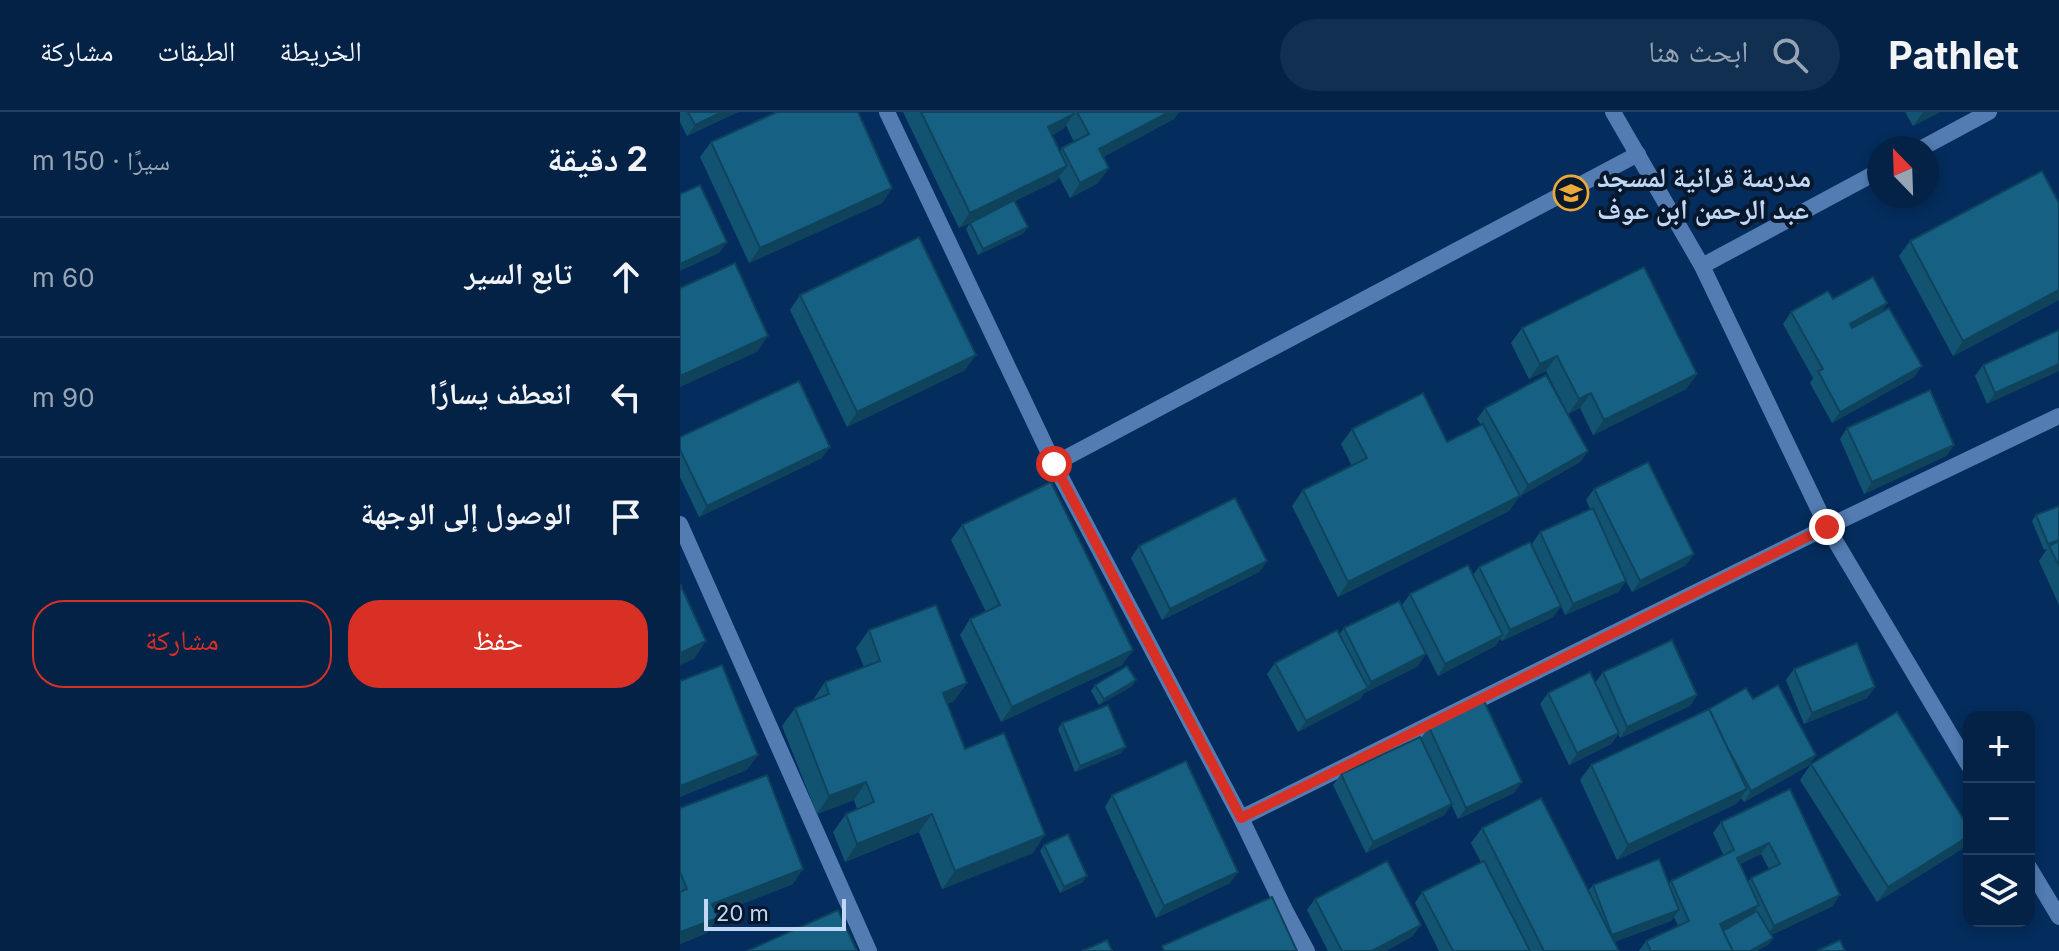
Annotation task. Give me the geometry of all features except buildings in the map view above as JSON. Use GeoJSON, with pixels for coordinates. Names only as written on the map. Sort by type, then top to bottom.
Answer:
{"type":"FeatureCollection","features":[{"type":"Feature","properties":{"kind":"street"},"geometry":{"type":"LineString","coordinates":[[887,112],[1054,464],[1241,818],[1307,951]]}},
{"type":"Feature","properties":{"kind":"street"},"geometry":{"type":"LineString","coordinates":[[1613,112],[1702,266],[1827,527],[1963,756]]}},
{"type":"Feature","properties":{"kind":"street"},"geometry":{"type":"LineString","coordinates":[[1939,139],[1989,112]]}},
{"type":"Feature","properties":{"kind":"street"},"geometry":{"type":"LineString","coordinates":[[1054,464],[1638,154]]}},
{"type":"Feature","properties":{"kind":"street"},"geometry":{"type":"LineString","coordinates":[[1702,266],[1867,177]]}},
{"type":"Feature","properties":{"kind":"street"},"geometry":{"type":"LineString","coordinates":[[1241,818],[1827,527],[2059,416]]}},
{"type":"Feature","properties":{"kind":"street"},"geometry":{"type":"LineString","coordinates":[[680,524],[869,951]]}},
{"type":"Feature","properties":{"kind":"street"},"geometry":{"type":"LineString","coordinates":[[2035,877],[2059,917]]}},
{"type":"Feature","properties":{"kind":"place","name":"مدرسة قرانية لمسجد عبد الرحمن ابن عوف"},"geometry":{"type":"Point","coordinates":[1571,193]}},
{"type":"Feature","properties":{"kind":"route"},"geometry":{"type":"LineString","coordinates":[[1054,464],[1241,818],[1827,527]]}}]}
